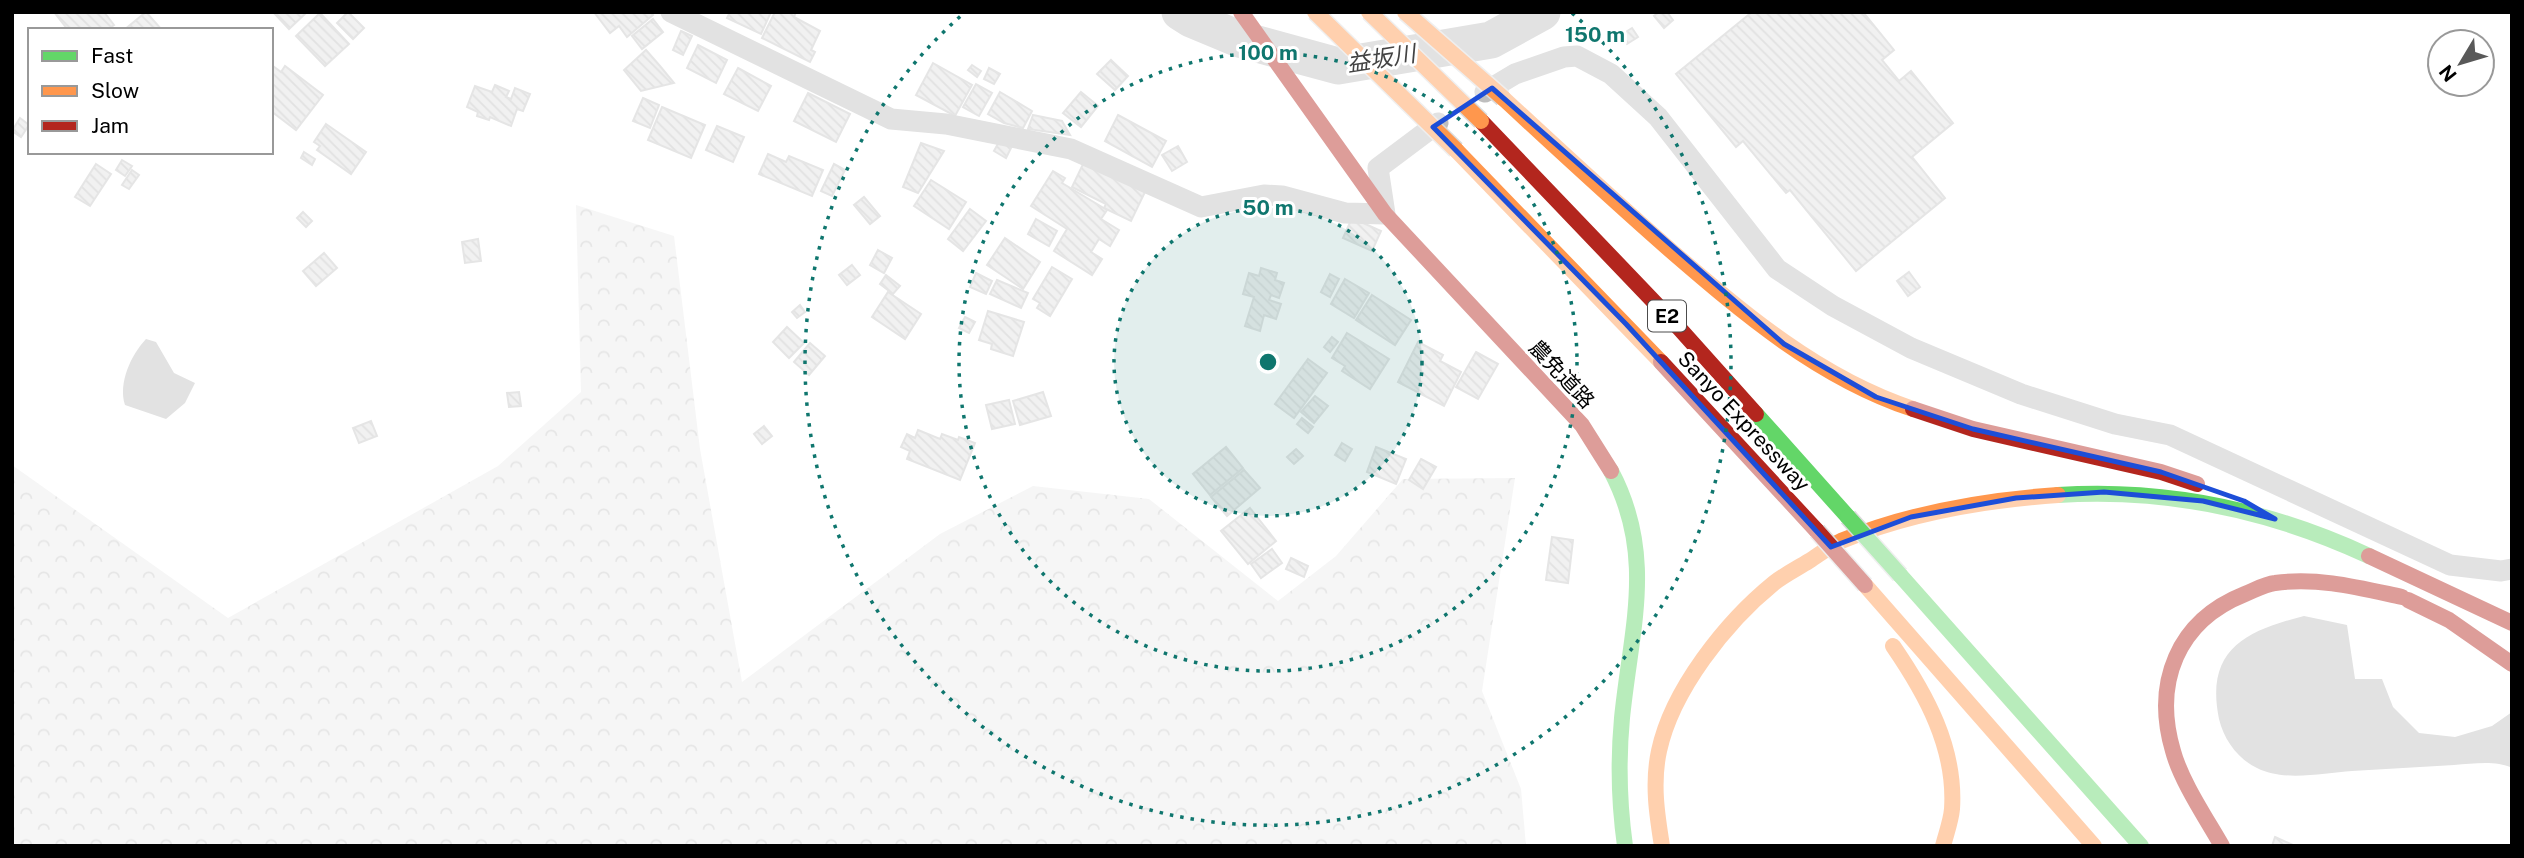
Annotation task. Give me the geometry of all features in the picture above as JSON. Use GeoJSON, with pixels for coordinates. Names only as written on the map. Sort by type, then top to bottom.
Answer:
{"type":"FeatureCollection","features":[{"type":"Feature","properties":{"kind":"main road","name":"Sanyo Expressway"},"geometry":{"type":"LineString","coordinates":[[1315,12],[1456,150],[1626,324],[1817,531],[1859,589],[2094,846]]}},
{"type":"Feature","properties":{"kind":"main road","name":"Sanyo Expressway"},"geometry":{"type":"LineString","coordinates":[[1369,12],[1481,121],[1679,328],[2141,846]]}},
{"type":"Feature","properties":{"kind":"main road"},"geometry":{"type":"LineString","coordinates":[[1405,12],[1503,97],[1638,221],[1784,344],[1876,397],[1973,429],[2161,472],[2244,501],[2275,519]]}},
{"type":"Feature","properties":{"kind":"main road","name":"農免道路"},"geometry":{"type":"LineString","coordinates":[[1244,16],[1385,214],[1582,425],[1606,460],[1622,492],[1635,537],[1639,576],[1618,764],[1618,812],[1625,846]]}},
{"type":"Feature","properties":{"kind":"main road"},"geometry":{"type":"LineString","coordinates":[[1662,846],[1655,801],[1660,751],[1676,705],[1705,656],[1735,619],[1775,582],[1839,542],[1911,517],[2016,498],[2104,492],[2203,501],[2275,519],[2337,541],[2512,623]]}},
{"type":"Feature","properties":{"kind":"main road"},"geometry":{"type":"LineString","coordinates":[[1830,576],[1850,564],[1897,547]]}},
{"type":"Feature","properties":{"kind":"main road"},"geometry":{"type":"LineString","coordinates":[[2337,569],[2449,620],[2512,664]]}},
{"type":"Feature","properties":{"kind":"main road"},"geometry":{"type":"LineString","coordinates":[[2222,846],[2197,803],[2173,752],[2165,704],[2171,666],[2189,633],[2227,601],[2273,583],[2326,581],[2402,597]]}},
{"type":"Feature","properties":{"kind":"main road"},"geometry":{"type":"LineString","coordinates":[[1859,589],[1878,625],[1911,671],[1932,710],[1949,760],[1952,809],[1943,846]]}},
{"type":"Feature","properties":{"kind":"street"},"geometry":{"type":"LineString","coordinates":[[671,12],[891,119],[946,124],[1071,149],[1201,207],[1264,195],[1282,195],[1345,213],[1385,214],[1378,168],[1459,108],[1515,74],[1564,57],[1577,56],[1611,74],[1658,117],[1777,269],[1844,312],[1911,348],[2021,394],[2115,424],[2170,435],[2451,565],[2501,571],[2512,569]]}},
{"type":"Feature","properties":{"kind":"highlighted area"},"geometry":{"type":"Polygon","coordinates":[[[1492,88],[1784,344],[1876,397],[1973,429],[2161,472],[2244,501],[2275,519],[2203,501],[2104,492],[2016,498],[1911,517],[1831,547],[1626,324],[1433,127],[1492,88]]]}},
{"type":"Feature","properties":{"kind":"green space"},"geometry":{"type":"Polygon","coordinates":[[[576,205],[674,236],[700,449],[742,682],[940,534],[1033,486],[1149,499],[1278,601],[1336,556],[1403,479],[1515,478],[1482,691],[1521,789],[1526,846],[12,846],[12,465],[228,618],[498,466],[581,392],[576,205]]]}},
{"type":"Feature","properties":{"kind":"shaded area"},"geometry":{"type":"Polygon","coordinates":[[[146,339],[156,342],[174,373],[195,383],[185,403],[166,419],[125,405],[123,397],[127,370],[146,339]]]}},
{"type":"Feature","properties":{"kind":"shaded area"},"geometry":{"type":"Polygon","coordinates":[[[2304,616],[2347,625],[2355,679],[2382,679],[2393,707],[2419,733],[2455,737],[2492,726],[2512,712],[2512,768],[2484,763],[2291,776],[2268,772],[2244,760],[2228,741],[2219,719],[2216,695],[2218,676],[2224,660],[2234,647],[2247,637],[2304,616]]]}},
{"type":"Feature","properties":{"kind":"building"},"geometry":{"type":"Polygon","coordinates":[[[54,12],[104,12],[114,25],[110,28],[66,28],[54,12]]]}},
{"type":"Feature","properties":{"kind":"building"},"geometry":{"type":"Polygon","coordinates":[[[146,12],[160,28],[126,28],[146,12]]]}},
{"type":"Feature","properties":{"kind":"building"},"geometry":{"type":"Polygon","coordinates":[[[273,12],[307,12],[289,29],[273,12]]]}},
{"type":"Feature","properties":{"kind":"building"},"geometry":{"type":"Polygon","coordinates":[[[348,12],[364,28],[353,39],[337,23],[348,12]]]}},
{"type":"Feature","properties":{"kind":"building"},"geometry":{"type":"Polygon","coordinates":[[[594,12],[650,12],[653,15],[627,37],[619,26],[610,33],[594,12]]]}},
{"type":"Feature","properties":{"kind":"building"},"geometry":{"type":"Polygon","coordinates":[[[730,12],[771,12],[761,34],[727,18],[730,12]]]}},
{"type":"Feature","properties":{"kind":"building"},"geometry":{"type":"Polygon","coordinates":[[[775,12],[796,12],[794,17],[820,31],[811,50],[815,52],[810,62],[762,38],[775,12]]]}},
{"type":"Feature","properties":{"kind":"building"},"geometry":{"type":"Polygon","coordinates":[[[1659,12],[1667,12],[1673,20],[1664,28],[1654,16],[1659,12]]]}},
{"type":"Feature","properties":{"kind":"building"},"geometry":{"type":"Polygon","coordinates":[[[1752,12],[1863,12],[1894,50],[1882,60],[1899,81],[1911,71],[1953,123],[1912,157],[1945,198],[1856,271],[1790,190],[1786,193],[1743,141],[1736,147],[1676,74],[1752,12]]]}},
{"type":"Feature","properties":{"kind":"building"},"geometry":{"type":"Polygon","coordinates":[[[320,13],[349,44],[325,66],[296,36],[320,13]]]}},
{"type":"Feature","properties":{"kind":"building"},"geometry":{"type":"Polygon","coordinates":[[[653,19],[663,32],[642,49],[632,36],[653,19]]]}},
{"type":"Feature","properties":{"kind":"building"},"geometry":{"type":"Polygon","coordinates":[[[1632,28],[1638,37],[1627,44],[1621,35],[1632,28]]]}},
{"type":"Feature","properties":{"kind":"building"},"geometry":{"type":"Polygon","coordinates":[[[681,31],[692,36],[683,55],[673,50],[681,31]]]}},
{"type":"Feature","properties":{"kind":"building"},"geometry":{"type":"Polygon","coordinates":[[[698,45],[727,60],[716,83],[687,68],[698,45]]]}},
{"type":"Feature","properties":{"kind":"building"},"geometry":{"type":"Polygon","coordinates":[[[646,50],[674,83],[641,91],[624,70],[646,50]]]}},
{"type":"Feature","properties":{"kind":"building"},"geometry":{"type":"Polygon","coordinates":[[[1111,60],[1128,76],[1115,90],[1097,74],[1111,60]]]}},
{"type":"Feature","properties":{"kind":"building"},"geometry":{"type":"Polygon","coordinates":[[[933,63],[972,85],[955,116],[916,95],[933,63]]]}},
{"type":"Feature","properties":{"kind":"building"},"geometry":{"type":"Polygon","coordinates":[[[972,65],[981,71],[977,77],[968,70],[972,65]]]}},
{"type":"Feature","properties":{"kind":"building"},"geometry":{"type":"Polygon","coordinates":[[[273,66],[281,72],[285,66],[323,95],[296,130],[273,113],[273,66]]]}},
{"type":"Feature","properties":{"kind":"building"},"geometry":{"type":"Polygon","coordinates":[[[738,68],[771,86],[758,111],[724,94],[738,68]]]}},
{"type":"Feature","properties":{"kind":"building"},"geometry":{"type":"Polygon","coordinates":[[[989,68],[1000,74],[994,84],[984,79],[989,68]]]}},
{"type":"Feature","properties":{"kind":"building"},"geometry":{"type":"Polygon","coordinates":[[[976,84],[992,93],[979,116],[963,107],[976,84]]]}},
{"type":"Feature","properties":{"kind":"building"},"geometry":{"type":"Polygon","coordinates":[[[495,85],[509,91],[506,97],[511,99],[515,88],[530,94],[523,111],[517,109],[511,126],[490,117],[489,120],[477,116],[478,112],[467,107],[475,86],[492,92],[495,85]]]}},
{"type":"Feature","properties":{"kind":"building"},"geometry":{"type":"Polygon","coordinates":[[[1000,92],[1032,111],[1023,128],[1004,123],[988,114],[1000,92]]]}},
{"type":"Feature","properties":{"kind":"building"},"geometry":{"type":"Polygon","coordinates":[[[1081,92],[1098,106],[1081,127],[1063,113],[1081,92]]]}},
{"type":"Feature","properties":{"kind":"building"},"geometry":{"type":"Polygon","coordinates":[[[808,93],[850,114],[836,142],[794,121],[808,93]]]}},
{"type":"Feature","properties":{"kind":"building"},"geometry":{"type":"Polygon","coordinates":[[[643,98],[659,105],[650,128],[633,121],[643,98]]]}},
{"type":"Feature","properties":{"kind":"building"},"geometry":{"type":"Polygon","coordinates":[[[662,107],[705,125],[691,158],[648,140],[662,107]]]}},
{"type":"Feature","properties":{"kind":"building"},"geometry":{"type":"Polygon","coordinates":[[[1033,115],[1062,121],[1070,135],[1028,129],[1033,115]]]}},
{"type":"Feature","properties":{"kind":"building"},"geometry":{"type":"Polygon","coordinates":[[[1118,115],[1166,141],[1152,167],[1105,141],[1118,115]]]}},
{"type":"Feature","properties":{"kind":"building"},"geometry":{"type":"Polygon","coordinates":[[[20,118],[28,124],[21,137],[12,131],[20,118]]]}},
{"type":"Feature","properties":{"kind":"building"},"geometry":{"type":"Polygon","coordinates":[[[326,124],[366,152],[351,174],[317,150],[320,146],[314,142],[326,124]]]}},
{"type":"Feature","properties":{"kind":"building"},"geometry":{"type":"Polygon","coordinates":[[[717,126],[744,137],[733,162],[706,150],[717,126]]]}},
{"type":"Feature","properties":{"kind":"building"},"geometry":{"type":"Polygon","coordinates":[[[1000,140],[1012,146],[1006,158],[994,151],[1000,140]]]}},
{"type":"Feature","properties":{"kind":"building"},"geometry":{"type":"Polygon","coordinates":[[[921,143],[944,151],[918,193],[903,187],[921,143]]]}},
{"type":"Feature","properties":{"kind":"building"},"geometry":{"type":"Polygon","coordinates":[[[1178,146],[1187,162],[1172,171],[1162,155],[1178,146]]]}},
{"type":"Feature","properties":{"kind":"building"},"geometry":{"type":"Polygon","coordinates":[[[304,152],[315,159],[312,165],[301,158],[304,152]]]}},
{"type":"Feature","properties":{"kind":"building"},"geometry":{"type":"Polygon","coordinates":[[[768,154],[786,162],[789,156],[823,170],[812,196],[759,174],[768,154]]]}},
{"type":"Feature","properties":{"kind":"building"},"geometry":{"type":"Polygon","coordinates":[[[122,160],[132,166],[125,176],[116,170],[122,160]]]}},
{"type":"Feature","properties":{"kind":"building"},"geometry":{"type":"Polygon","coordinates":[[[1084,162],[1145,192],[1131,221],[1104,208],[1106,204],[1072,187],[1084,162]]]}},
{"type":"Feature","properties":{"kind":"building"},"geometry":{"type":"Polygon","coordinates":[[[96,164],[111,174],[90,206],[75,197],[96,164]]]}},
{"type":"Feature","properties":{"kind":"building"},"geometry":{"type":"Polygon","coordinates":[[[834,164],[845,170],[832,196],[821,191],[834,164]]]}},
{"type":"Feature","properties":{"kind":"building"},"geometry":{"type":"Polygon","coordinates":[[[132,170],[139,175],[129,189],[122,185],[132,170]]]}},
{"type":"Feature","properties":{"kind":"building"},"geometry":{"type":"Polygon","coordinates":[[[1053,171],[1065,178],[1062,183],[1107,210],[1101,219],[1119,230],[1110,246],[1099,239],[1091,252],[1102,259],[1092,275],[1054,251],[1067,229],[1031,206],[1053,171]]]}},
{"type":"Feature","properties":{"kind":"building"},"geometry":{"type":"Polygon","coordinates":[[[931,180],[966,202],[949,229],[914,206],[931,180]]]}},
{"type":"Feature","properties":{"kind":"building"},"geometry":{"type":"Polygon","coordinates":[[[864,197],[880,216],[870,224],[854,205],[864,197]]]}},
{"type":"Feature","properties":{"kind":"building"},"geometry":{"type":"Polygon","coordinates":[[[970,209],[986,221],[963,251],[948,239],[970,209]]]}},
{"type":"Feature","properties":{"kind":"building"},"geometry":{"type":"Polygon","coordinates":[[[303,212],[312,221],[306,227],[297,218],[303,212]]]}},
{"type":"Feature","properties":{"kind":"building"},"geometry":{"type":"Polygon","coordinates":[[[1352,218],[1381,231],[1372,251],[1343,238],[1352,218]]]}},
{"type":"Feature","properties":{"kind":"building"},"geometry":{"type":"Polygon","coordinates":[[[1036,219],[1057,231],[1049,246],[1028,234],[1036,219]]]}},
{"type":"Feature","properties":{"kind":"building"},"geometry":{"type":"Polygon","coordinates":[[[1005,238],[1040,262],[1023,289],[987,265],[1005,238]]]}},
{"type":"Feature","properties":{"kind":"building"},"geometry":{"type":"Polygon","coordinates":[[[478,239],[481,261],[465,263],[462,242],[478,239]]]}},
{"type":"Feature","properties":{"kind":"building"},"geometry":{"type":"Polygon","coordinates":[[[878,250],[892,258],[884,273],[870,265],[878,250]]]}},
{"type":"Feature","properties":{"kind":"building"},"geometry":{"type":"Polygon","coordinates":[[[324,253],[337,268],[316,286],[303,271],[324,253]]]}},
{"type":"Feature","properties":{"kind":"building"},"geometry":{"type":"Polygon","coordinates":[[[852,265],[860,275],[847,285],[839,275],[852,265]]]}},
{"type":"Feature","properties":{"kind":"building"},"geometry":{"type":"Polygon","coordinates":[[[1052,267],[1072,279],[1050,316],[1037,308],[1040,303],[1033,299],[1052,267]]]}},
{"type":"Feature","properties":{"kind":"building"},"geometry":{"type":"Polygon","coordinates":[[[1261,268],[1277,273],[1275,280],[1284,283],[1279,298],[1271,295],[1269,300],[1281,304],[1276,319],[1264,315],[1260,331],[1245,326],[1254,297],[1243,294],[1249,273],[1259,276],[1261,268]]]}},
{"type":"Feature","properties":{"kind":"building"},"geometry":{"type":"Polygon","coordinates":[[[1909,272],[1920,287],[1908,296],[1897,281],[1909,272]]]}},
{"type":"Feature","properties":{"kind":"building"},"geometry":{"type":"Polygon","coordinates":[[[976,273],[992,281],[986,294],[970,287],[976,273]]]}},
{"type":"Feature","properties":{"kind":"building"},"geometry":{"type":"Polygon","coordinates":[[[1330,274],[1339,279],[1330,297],[1321,292],[1330,274]]]}},
{"type":"Feature","properties":{"kind":"building"},"geometry":{"type":"Polygon","coordinates":[[[886,275],[900,286],[893,294],[880,284],[886,275]]]}},
{"type":"Feature","properties":{"kind":"building"},"geometry":{"type":"Polygon","coordinates":[[[1345,279],[1369,293],[1354,318],[1331,304],[1345,279]]]}},
{"type":"Feature","properties":{"kind":"building"},"geometry":{"type":"Polygon","coordinates":[[[997,280],[1028,293],[1021,308],[990,294],[997,280]]]}},
{"type":"Feature","properties":{"kind":"building"},"geometry":{"type":"Polygon","coordinates":[[[888,292],[921,314],[905,339],[872,317],[888,292]]]}},
{"type":"Feature","properties":{"kind":"building"},"geometry":{"type":"Polygon","coordinates":[[[1372,295],[1411,320],[1395,345],[1356,320],[1372,295]]]}},
{"type":"Feature","properties":{"kind":"building"},"geometry":{"type":"Polygon","coordinates":[[[800,305],[805,312],[797,318],[792,312],[800,305]]]}},
{"type":"Feature","properties":{"kind":"building"},"geometry":{"type":"Polygon","coordinates":[[[988,311],[1024,322],[1013,356],[991,349],[992,344],[979,340],[988,311]]]}},
{"type":"Feature","properties":{"kind":"building"},"geometry":{"type":"Polygon","coordinates":[[[965,317],[975,322],[969,333],[959,328],[965,317]]]}},
{"type":"Feature","properties":{"kind":"building"},"geometry":{"type":"Polygon","coordinates":[[[787,327],[804,343],[789,358],[773,342],[787,327]]]}},
{"type":"Feature","properties":{"kind":"building"},"geometry":{"type":"Polygon","coordinates":[[[1347,333],[1389,359],[1370,389],[1342,371],[1345,366],[1332,358],[1347,333]]]}},
{"type":"Feature","properties":{"kind":"building"},"geometry":{"type":"Polygon","coordinates":[[[1332,337],[1338,342],[1330,352],[1324,347],[1332,337]]]}},
{"type":"Feature","properties":{"kind":"building"},"geometry":{"type":"Polygon","coordinates":[[[1418,342],[1443,355],[1440,361],[1461,372],[1444,406],[1398,382],[1418,342]]]}},
{"type":"Feature","properties":{"kind":"building"},"geometry":{"type":"Polygon","coordinates":[[[810,343],[825,356],[809,375],[794,362],[810,343]]]}},
{"type":"Feature","properties":{"kind":"building"},"geometry":{"type":"Polygon","coordinates":[[[1476,352],[1498,364],[1478,399],[1456,387],[1476,352]]]}},
{"type":"Feature","properties":{"kind":"building"},"geometry":{"type":"Polygon","coordinates":[[[1308,359],[1327,373],[1294,418],[1275,404],[1308,359]]]}},
{"type":"Feature","properties":{"kind":"building"},"geometry":{"type":"Polygon","coordinates":[[[519,392],[521,406],[509,407],[507,393],[519,392]]]}},
{"type":"Feature","properties":{"kind":"building"},"geometry":{"type":"Polygon","coordinates":[[[1043,392],[1051,416],[1020,425],[1013,401],[1043,392]]]}},
{"type":"Feature","properties":{"kind":"building"},"geometry":{"type":"Polygon","coordinates":[[[1315,396],[1328,406],[1314,423],[1301,412],[1315,396]]]}},
{"type":"Feature","properties":{"kind":"building"},"geometry":{"type":"Polygon","coordinates":[[[1009,400],[1015,424],[992,429],[986,405],[1009,400]]]}},
{"type":"Feature","properties":{"kind":"building"},"geometry":{"type":"Polygon","coordinates":[[[1302,418],[1313,427],[1308,433],[1297,424],[1302,418]]]}},
{"type":"Feature","properties":{"kind":"building"},"geometry":{"type":"Polygon","coordinates":[[[371,421],[377,436],[359,443],[353,428],[371,421]]]}},
{"type":"Feature","properties":{"kind":"building"},"geometry":{"type":"Polygon","coordinates":[[[764,426],[772,436],[762,444],[754,434],[764,426]]]}},
{"type":"Feature","properties":{"kind":"building"},"geometry":{"type":"Polygon","coordinates":[[[918,430],[940,439],[942,434],[975,443],[960,480],[907,459],[910,451],[901,447],[907,434],[915,438],[918,430]]]}},
{"type":"Feature","properties":{"kind":"building"},"geometry":{"type":"Polygon","coordinates":[[[1342,443],[1352,449],[1345,461],[1335,455],[1342,443]]]}},
{"type":"Feature","properties":{"kind":"building"},"geometry":{"type":"Polygon","coordinates":[[[1226,447],[1243,468],[1210,495],[1193,474],[1226,447]]]}},
{"type":"Feature","properties":{"kind":"building"},"geometry":{"type":"Polygon","coordinates":[[[1376,447],[1406,459],[1396,484],[1367,472],[1376,447]]]}},
{"type":"Feature","properties":{"kind":"building"},"geometry":{"type":"Polygon","coordinates":[[[1296,449],[1303,456],[1294,464],[1287,457],[1296,449]]]}},
{"type":"Feature","properties":{"kind":"building"},"geometry":{"type":"Polygon","coordinates":[[[1421,459],[1436,467],[1423,489],[1409,480],[1421,459]]]}},
{"type":"Feature","properties":{"kind":"building"},"geometry":{"type":"Polygon","coordinates":[[[1244,470],[1260,488],[1227,516],[1211,497],[1244,470]]]}},
{"type":"Feature","properties":{"kind":"building"},"geometry":{"type":"Polygon","coordinates":[[[1250,508],[1276,541],[1248,564],[1221,531],[1250,508]]]}},
{"type":"Feature","properties":{"kind":"building"},"geometry":{"type":"Polygon","coordinates":[[[1552,537],[1573,540],[1568,583],[1546,580],[1552,537]]]}},
{"type":"Feature","properties":{"kind":"building"},"geometry":{"type":"Polygon","coordinates":[[[1272,549],[1282,563],[1261,578],[1251,564],[1272,549]]]}},
{"type":"Feature","properties":{"kind":"building"},"geometry":{"type":"Polygon","coordinates":[[[1291,558],[1308,566],[1304,577],[1286,569],[1291,558]]]}},
{"type":"Feature","properties":{"kind":"building"},"geometry":{"type":"Polygon","coordinates":[[[2275,837],[2295,846],[2272,846],[2275,837]]]}},
{"type":"Feature","properties":{"kind":"waterway","name":"益坂川"},"geometry":{"type":"LineString","coordinates":[[1180,12],[1239,39],[1338,66],[1491,40],[1542,12]]}},
{"type":"Feature","properties":{"kind":"traffic: fast"},"geometry":{"type":"LineString","coordinates":[[1756,414],[1848,517]]}},
{"type":"Feature","properties":{"kind":"traffic: fast"},"geometry":{"type":"LineString","coordinates":[[1611,471],[1625,502],[1637,563],[1637,593],[1620,750],[1620,798],[1625,846]]}},
{"type":"Feature","properties":{"kind":"traffic: fast"},"geometry":{"type":"LineString","coordinates":[[2058,495],[2139,495],[2217,506],[2294,526],[2369,556]]}},
{"type":"Feature","properties":{"kind":"traffic: fast"},"geometry":{"type":"LineString","coordinates":[[1848,517],[1900,575]]}},
{"type":"Feature","properties":{"kind":"traffic: fast"},"geometry":{"type":"LineString","coordinates":[[1900,575],[2141,846]]}},
{"type":"Feature","properties":{"kind":"traffic: slow"},"geometry":{"type":"LineString","coordinates":[[1315,12],[1456,150]]}},
{"type":"Feature","properties":{"kind":"traffic: slow"},"geometry":{"type":"LineString","coordinates":[[1369,12],[1481,121]]}},
{"type":"Feature","properties":{"kind":"traffic: slow"},"geometry":{"type":"LineString","coordinates":[[1405,12],[1503,98]]}},
{"type":"Feature","properties":{"kind":"traffic: slow"},"geometry":{"type":"LineString","coordinates":[[1503,98],[1648,231],[1754,320],[1814,362],[1846,380],[1913,409]]}},
{"type":"Feature","properties":{"kind":"traffic: slow"},"geometry":{"type":"LineString","coordinates":[[1456,150],[1661,362]]}},
{"type":"Feature","properties":{"kind":"traffic: slow"},"geometry":{"type":"LineString","coordinates":[[1662,846],[1656,775],[1666,728],[1688,681],[1703,659],[1756,599],[1778,580],[1833,545],[1867,531],[1948,509],[2058,495]]}},
{"type":"Feature","properties":{"kind":"traffic: slow"},"geometry":{"type":"LineString","coordinates":[[1865,585],[2094,846]]}},
{"type":"Feature","properties":{"kind":"traffic: slow"},"geometry":{"type":"LineString","coordinates":[[1893,646],[1917,683],[1944,743],[1952,786],[1952,809],[1943,846]]}},
{"type":"Feature","properties":{"kind":"traffic: jam"},"geometry":{"type":"LineString","coordinates":[[1241,12],[1385,214],[1582,425],[1611,471]]}},
{"type":"Feature","properties":{"kind":"traffic: jam"},"geometry":{"type":"LineString","coordinates":[[1481,121],[1679,328],[1756,414]]}},
{"type":"Feature","properties":{"kind":"traffic: jam"},"geometry":{"type":"LineString","coordinates":[[1661,362],[1817,531]]}},
{"type":"Feature","properties":{"kind":"traffic: jam"},"geometry":{"type":"LineString","coordinates":[[1913,409],[1973,429],[2161,472],[2197,484]]}},
{"type":"Feature","properties":{"kind":"traffic: jam"},"geometry":{"type":"LineString","coordinates":[[1817,531],[1865,585]]}},
{"type":"Feature","properties":{"kind":"traffic: jam"},"geometry":{"type":"LineString","coordinates":[[2369,556],[2512,623]]}},
{"type":"Feature","properties":{"kind":"traffic: jam"},"geometry":{"type":"LineString","coordinates":[[2222,846],[2182,775],[2168,726],[2166,702],[2169,679],[2176,657],[2187,638],[2202,620],[2222,606],[2271,584],[2323,582],[2402,597]]}},
{"type":"Feature","properties":{"kind":"traffic: jam"},"geometry":{"type":"LineString","coordinates":[[2408,600],[2449,620],[2512,664]]}}]}
